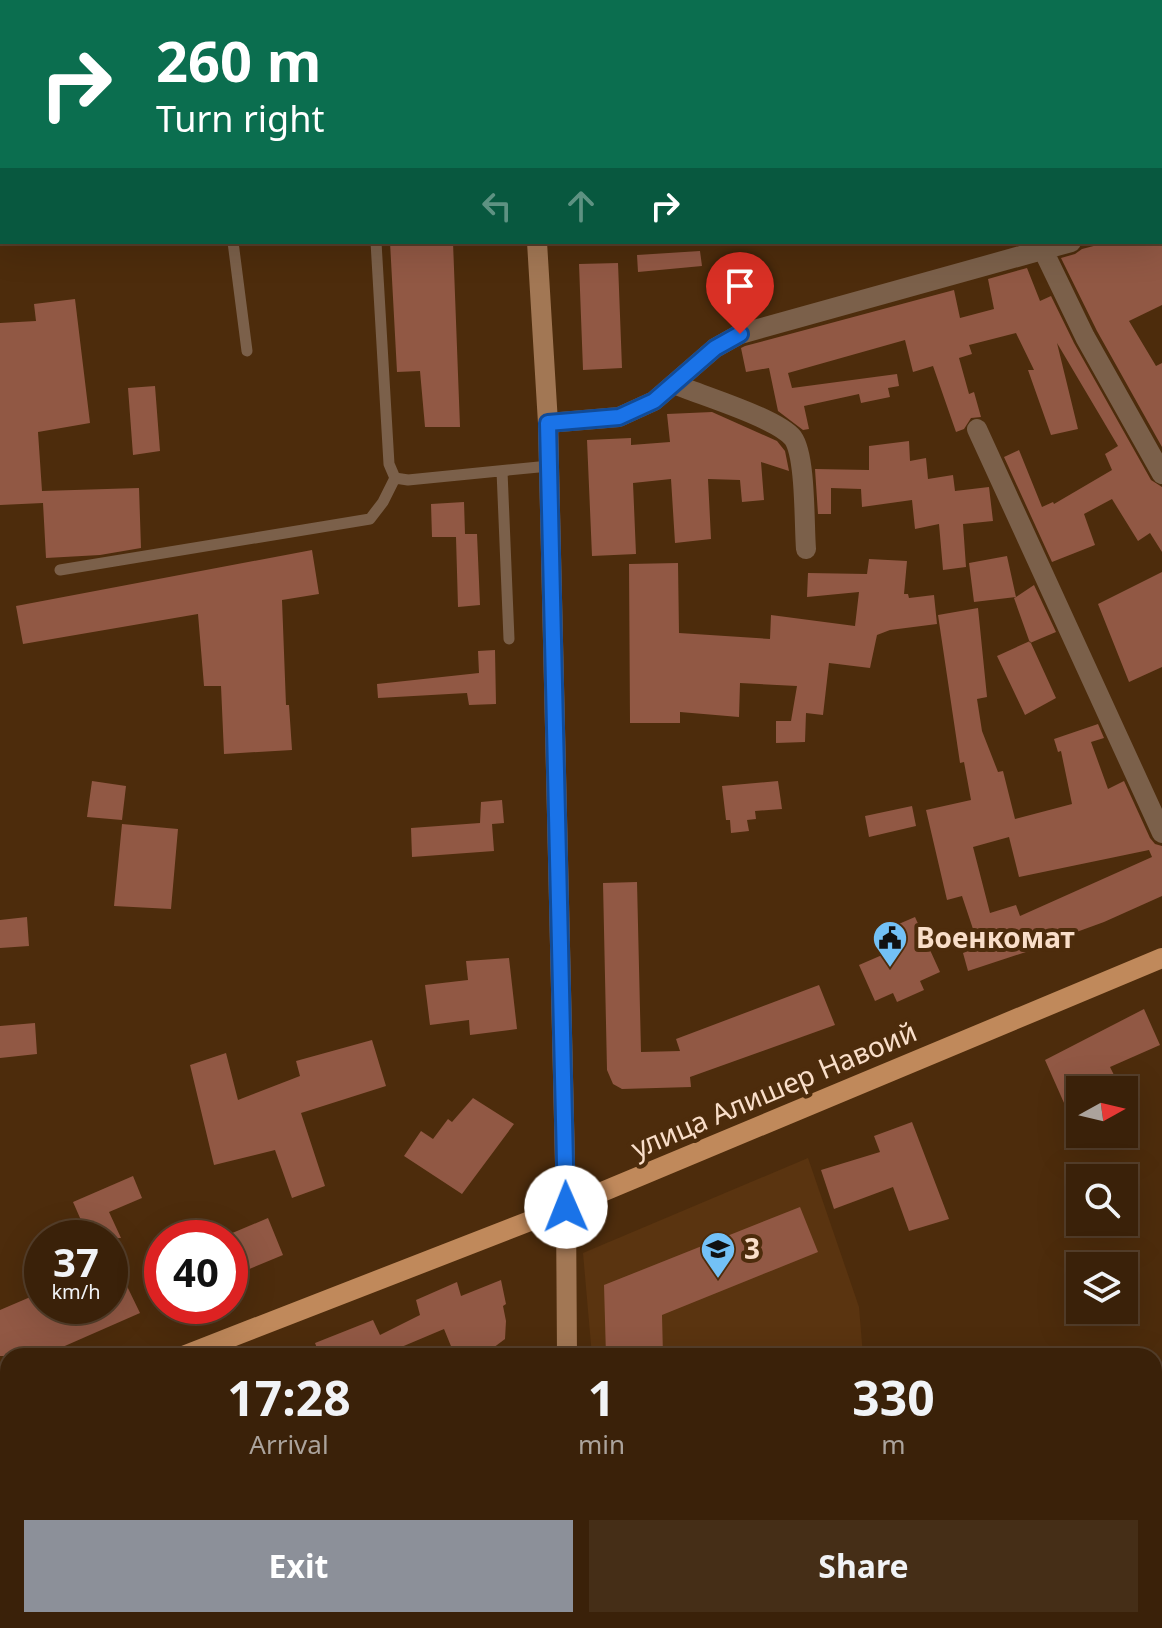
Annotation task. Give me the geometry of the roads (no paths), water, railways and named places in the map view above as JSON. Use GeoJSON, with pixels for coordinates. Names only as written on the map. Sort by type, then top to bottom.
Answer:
{"type":"FeatureCollection","features":[{"type":"Feature","properties":{"kind":"main road","name":"улица Алишер Навоий"},"geometry":{"type":"LineString","coordinates":[[204,1348],[566,1207],[1162,958]]}},
{"type":"Feature","properties":{"kind":"street"},"geometry":{"type":"LineString","coordinates":[[537,244],[548,423],[567,1348]]}},
{"type":"Feature","properties":{"kind":"street"},"geometry":{"type":"LineString","coordinates":[[548,423],[619,417],[654,401],[715,348],[740,334],[1064,244]]}},
{"type":"Feature","properties":{"kind":"street"},"geometry":{"type":"LineString","coordinates":[[1043,250],[1085,337],[1162,474]]}},
{"type":"Feature","properties":{"kind":"street"},"geometry":{"type":"LineString","coordinates":[[674,384],[777,426],[794,439],[801,460],[806,549]]}},
{"type":"Feature","properties":{"kind":"street"},"geometry":{"type":"LineString","coordinates":[[977,429],[1162,833]]}},
{"type":"Feature","properties":{"kind":"lane"},"geometry":{"type":"LineString","coordinates":[[233,244],[247,351]]}},
{"type":"Feature","properties":{"kind":"lane"},"geometry":{"type":"LineString","coordinates":[[60,570],[370,519],[395,478],[389,464],[376,244]]}},
{"type":"Feature","properties":{"kind":"lane"},"geometry":{"type":"LineString","coordinates":[[395,478],[408,480],[549,466]]}},
{"type":"Feature","properties":{"kind":"lane"},"geometry":{"type":"LineString","coordinates":[[502,471],[509,639]]}},
{"type":"Feature","properties":{"kind":"place","name":"Военкомат"},"geometry":{"type":"Point","coordinates":[890,969]}},
{"type":"Feature","properties":{"kind":"place","name":"3"},"geometry":{"type":"Point","coordinates":[718,1280]}}]}
